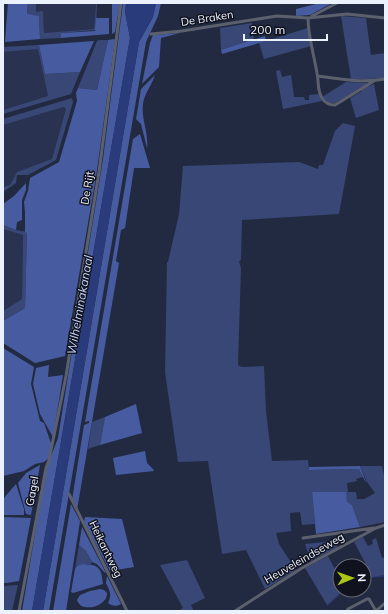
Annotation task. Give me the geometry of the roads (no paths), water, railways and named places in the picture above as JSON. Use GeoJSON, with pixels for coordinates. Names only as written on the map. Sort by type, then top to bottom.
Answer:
{"type":"FeatureCollection","features":[{"type":"Feature","properties":{"kind":"street","name":"De Rijt"},"geometry":{"type":"LineString","coordinates":[[66,376],[99,172],[121,3]]}},
{"type":"Feature","properties":{"kind":"street"},"geometry":{"type":"LineString","coordinates":[[337,3],[309,18],[320,94],[327,104],[334,105],[374,81]]}},
{"type":"Feature","properties":{"kind":"street","name":"De Braken"},"geometry":{"type":"LineString","coordinates":[[151,34],[182,31],[277,16],[309,18],[347,14],[385,18]]}},
{"type":"Feature","properties":{"kind":"street"},"geometry":{"type":"LineString","coordinates":[[318,76],[355,81],[374,81],[385,79]]}},
{"type":"Feature","properties":{"kind":"street","name":"Gagel"},"geometry":{"type":"LineString","coordinates":[[20,611],[46,468],[49,460],[66,376]]}},
{"type":"Feature","properties":{"kind":"street","name":"Heikantweg"},"geometry":{"type":"LineString","coordinates":[[69,494],[127,611]]}},
{"type":"Feature","properties":{"kind":"street","name":"Heuveleindseweg"},"geometry":{"type":"LineString","coordinates":[[235,611],[302,568],[376,528],[385,525]]}},
{"type":"Feature","properties":{"kind":"street"},"geometry":{"type":"LineString","coordinates":[[303,538],[371,527],[376,528]]}},
{"type":"Feature","properties":{"kind":"street"},"geometry":{"type":"LineString","coordinates":[[346,611],[367,599],[369,599],[376,611],[385,603]]}},
{"type":"Feature","properties":{"kind":"waterway"},"geometry":{"type":"LineString","coordinates":[[372,577],[385,576]]}},
{"type":"Feature","properties":{"kind":"waterway"},"geometry":{"type":"LineString","coordinates":[[327,606],[336,598]]}},
{"type":"Feature","properties":{"kind":"water label","name":"Wilhelminakanaal"},"geometry":{"type":"Point","coordinates":[80,305]}}]}
